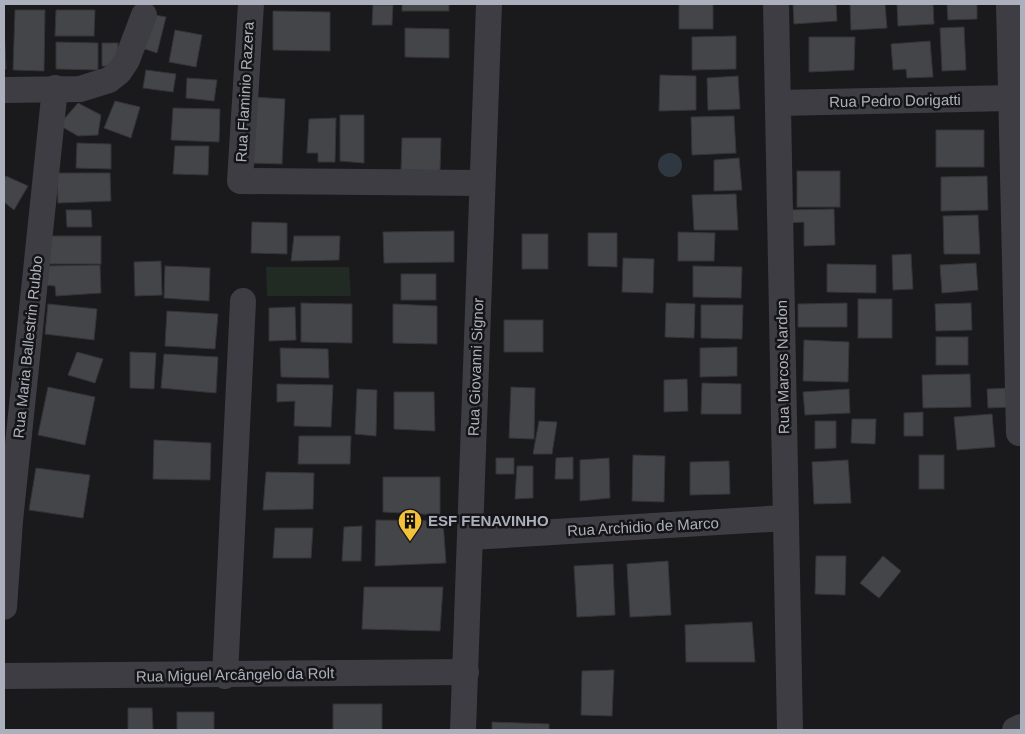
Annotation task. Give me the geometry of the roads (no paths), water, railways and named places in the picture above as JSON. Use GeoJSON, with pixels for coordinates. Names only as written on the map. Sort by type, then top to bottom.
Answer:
{"type":"FeatureCollection","features":[{"type":"Feature","properties":{"kind":"street","name":"Rua Flaminio Razera"},"geometry":{"type":"LineString","coordinates":[[250,4],[240,181],[481,182]]}},
{"type":"Feature","properties":{"kind":"street","name":"Rua Giovanni Signor"},"geometry":{"type":"LineString","coordinates":[[463,730],[488,4]]}},
{"type":"Feature","properties":{"kind":"street","name":"Rua Marcos Nardon"},"geometry":{"type":"LineString","coordinates":[[776,4],[790,730]]}},
{"type":"Feature","properties":{"kind":"street"},"geometry":{"type":"LineString","coordinates":[[1009,4],[1019,433]]}},
{"type":"Feature","properties":{"kind":"street"},"geometry":{"type":"LineString","coordinates":[[4,90],[80,89],[97,86],[119,72],[129,55],[144,16]]}},
{"type":"Feature","properties":{"kind":"street","name":"Rua Maria Ballestrin Rubbo"},"geometry":{"type":"LineString","coordinates":[[4,607],[10,521],[55,88]]}},
{"type":"Feature","properties":{"kind":"street","name":"Rua Pedro Dorigatti"},"geometry":{"type":"LineString","coordinates":[[778,103],[1012,98]]}},
{"type":"Feature","properties":{"kind":"street"},"geometry":{"type":"LineString","coordinates":[[225,676],[243,301]]}},
{"type":"Feature","properties":{"kind":"street","name":"Rua Archidio de Marco"},"geometry":{"type":"LineString","coordinates":[[471,537],[785,518]]}},
{"type":"Feature","properties":{"kind":"street","name":"Rua Miguel Arcângelo da Rolt"},"geometry":{"type":"LineString","coordinates":[[4,676],[225,676],[466,672]]}},
{"type":"Feature","properties":{"kind":"street"},"geometry":{"type":"LineString","coordinates":[[1015,730],[1021,727]]}},
{"type":"Feature","properties":{"kind":"place","name":"ESF FENAVINHO"},"geometry":{"type":"Point","coordinates":[410,542]}}]}
